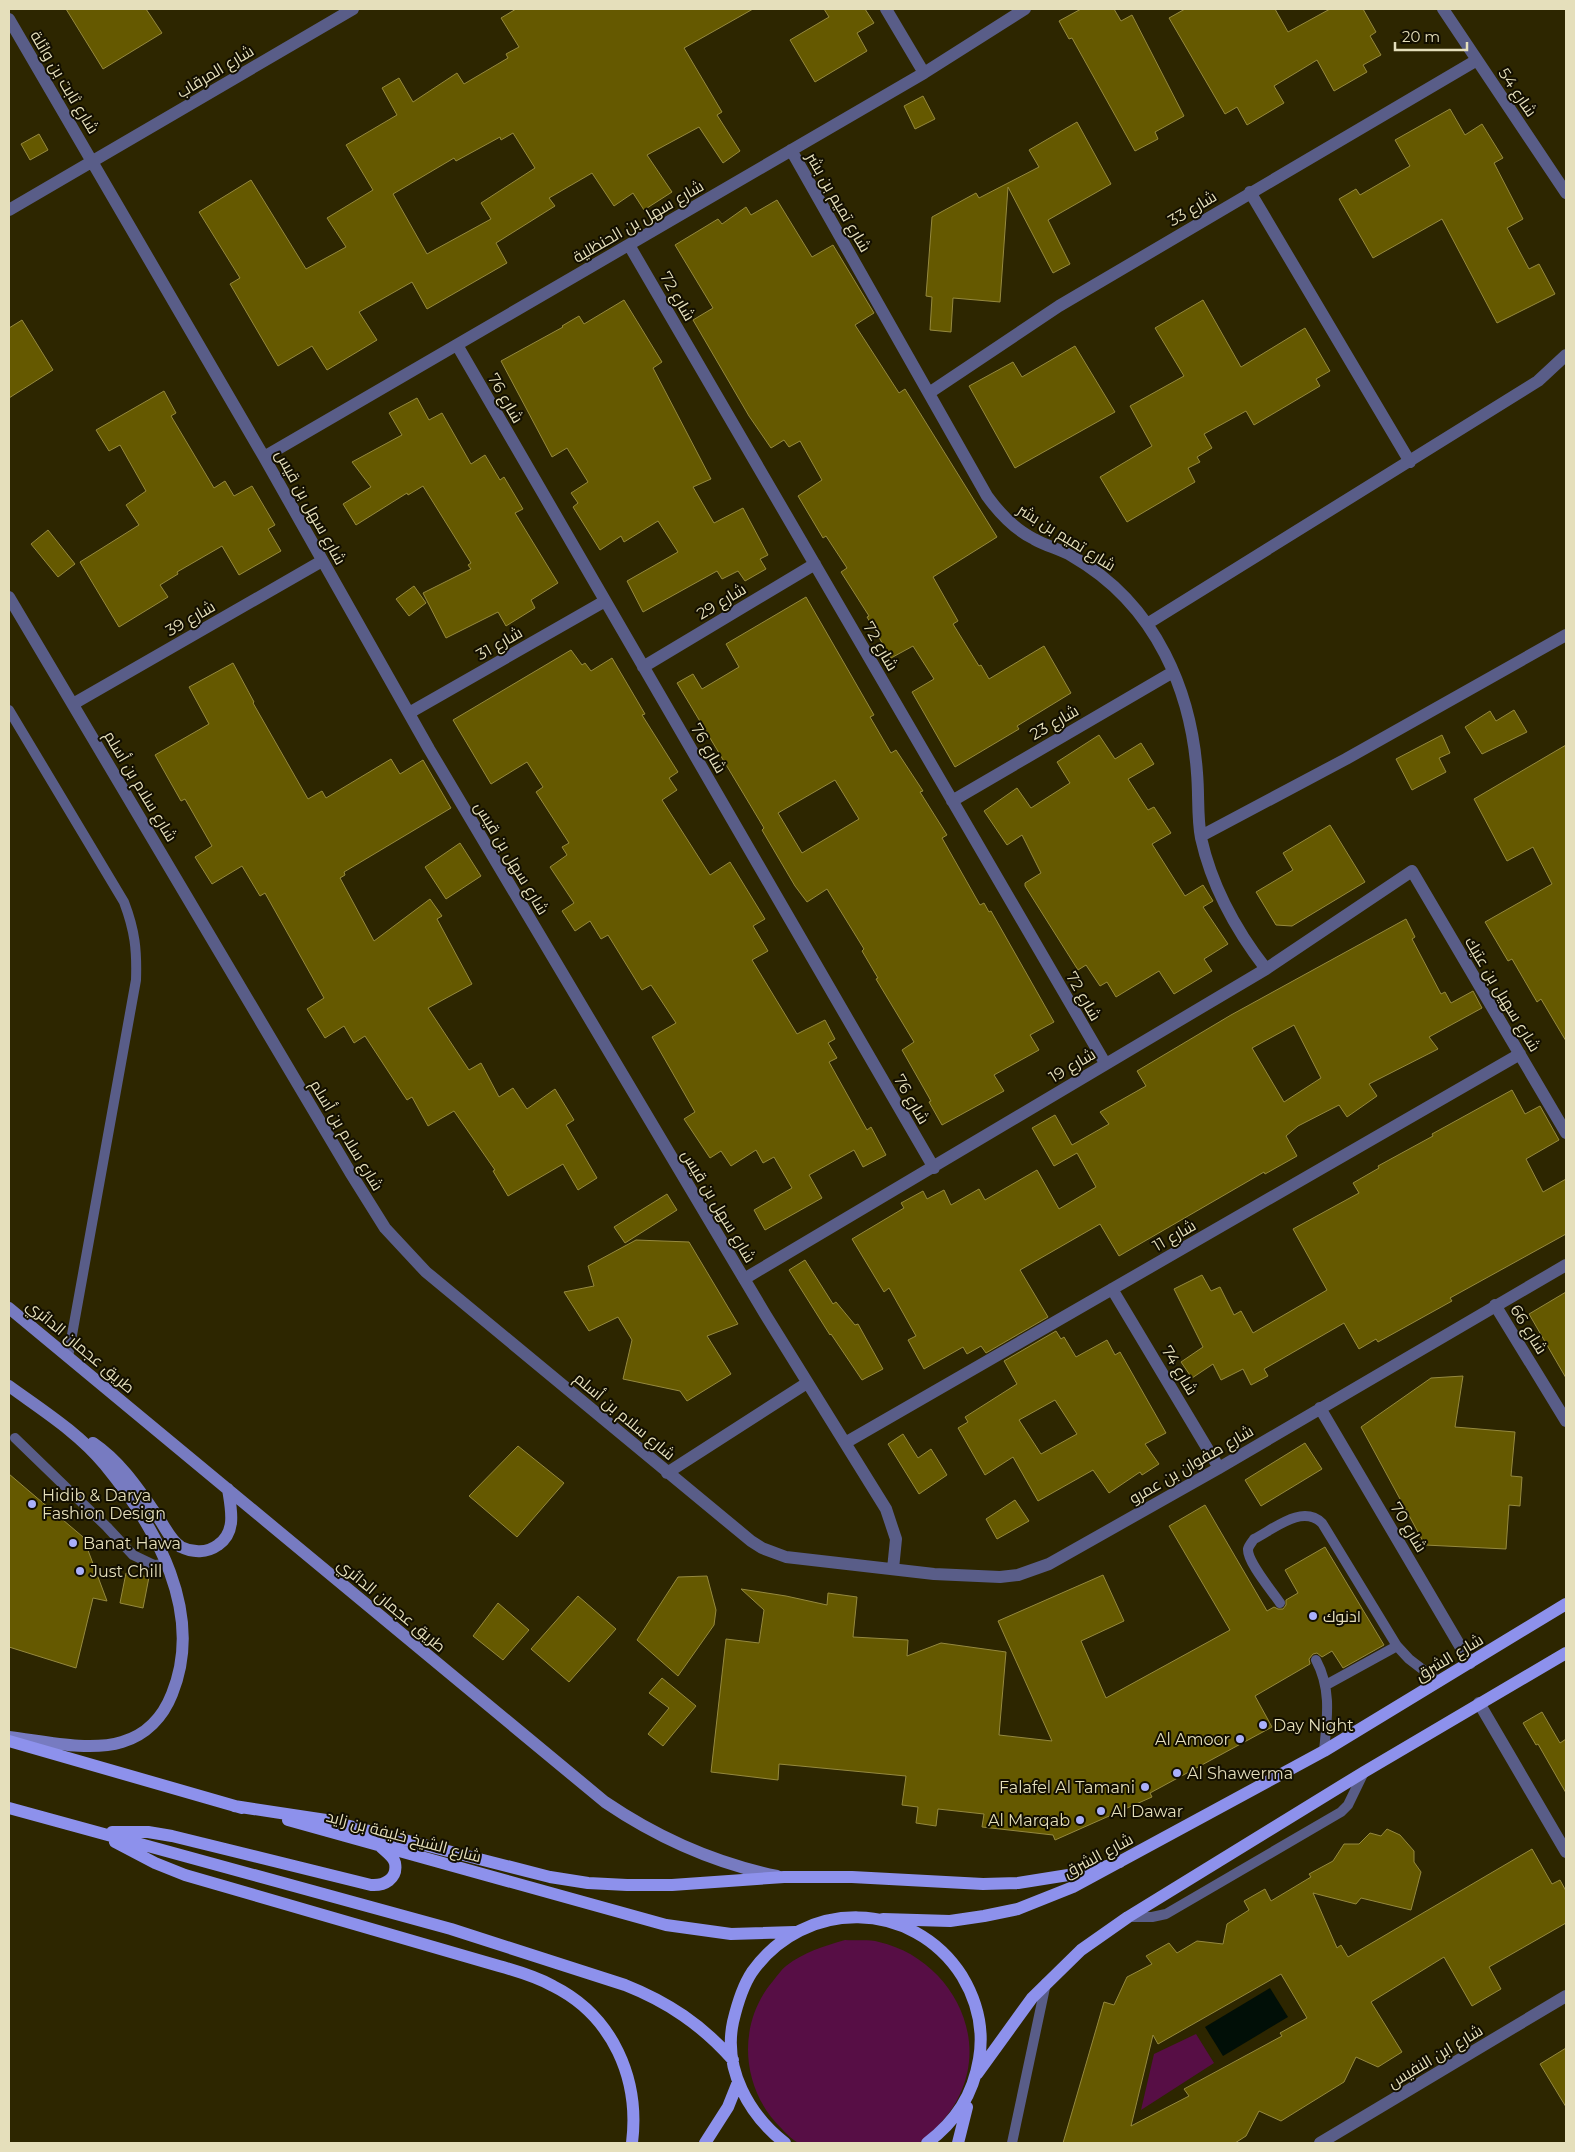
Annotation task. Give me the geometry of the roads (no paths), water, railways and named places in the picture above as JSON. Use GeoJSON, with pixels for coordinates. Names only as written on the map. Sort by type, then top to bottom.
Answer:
{"type":"FeatureCollection","features":[{"type":"Feature","properties":{"kind":"main road","name":"طريق عجمان الدائري"},"geometry":{"type":"LineString","coordinates":[[9,1308],[605,1802],[632,1820],[690,1850],[720,1862],[784,1877]]}},
{"type":"Feature","properties":{"kind":"main road"},"geometry":{"type":"LineString","coordinates":[[9,1386],[67,1429],[98,1458],[123,1488],[138,1509],[167,1564],[179,1602],[182,1626],[182,1650],[174,1688],[164,1711],[155,1722],[132,1738],[106,1745],[70,1744],[9,1737]]}},
{"type":"Feature","properties":{"kind":"main road"},"geometry":{"type":"LineString","coordinates":[[67,1429],[84,1437],[114,1459],[174,1541],[181,1547],[201,1552],[219,1545],[226,1537],[232,1519],[228,1489]]}},
{"type":"Feature","properties":{"kind":"main road","name":"شارع الشرق"},"geometry":{"type":"LineString","coordinates":[[883,1919],[950,1921],[984,1916],[1018,1909],[1073,1887],[1324,1751],[1566,1604]]}},
{"type":"Feature","properties":{"kind":"main road"},"geometry":{"type":"LineString","coordinates":[[927,2143],[941,2133],[957,2115],[969,2094],[977,2074],[1019,2014],[1046,1982],[1081,1950],[1128,1917],[1364,1772],[1566,1653]]}},
{"type":"Feature","properties":{"kind":"main road","name":"شارع الشيخ خليفة بن زايد"},"geometry":{"type":"LineString","coordinates":[[9,1741],[234,1806],[666,1925],[731,1934],[796,1932]]}},
{"type":"Feature","properties":{"kind":"main road"},"geometry":{"type":"LineString","coordinates":[[234,1806],[326,1820],[512,1868],[588,1883],[626,1886],[672,1885],[784,1877],[852,1877],[983,1884],[1018,1883],[1087,1872],[1120,1862]]}},
{"type":"Feature","properties":{"kind":"main road"},"geometry":{"type":"LineString","coordinates":[[9,1808],[451,1929],[560,1962],[649,1994],[695,2022],[733,2060]]}},
{"type":"Feature","properties":{"kind":"main road"},"geometry":{"type":"LineString","coordinates":[[100,1833],[132,1832],[172,1836],[371,1886],[386,1883],[392,1878],[394,1871],[395,1863],[391,1856],[380,1846]]}},
{"type":"Feature","properties":{"kind":"main road"},"geometry":{"type":"LineString","coordinates":[[100,1833],[127,1849],[185,1875],[512,1970],[553,1985],[582,2004],[615,2043],[626,2069],[633,2097],[634,2125],[632,2143]]}},
{"type":"Feature","properties":{"kind":"main road"},"geometry":{"type":"LineString","coordinates":[[786,2143],[773,2134],[747,2101],[738,2082],[733,2060],[732,2030],[738,2000],[751,1973],[771,1950],[796,1932],[823,1921],[853,1916],[883,1919],[911,1929],[935,1944],[955,1965],[970,1990],[979,2017],[981,2046],[977,2074]]}},
{"type":"Feature","properties":{"kind":"main road"},"geometry":{"type":"LineString","coordinates":[[705,2143],[728,2107],[738,2082]]}},
{"type":"Feature","properties":{"kind":"main road"},"geometry":{"type":"LineString","coordinates":[[958,2143],[969,2094]]}},
{"type":"Feature","properties":{"kind":"street","name":"شارع المرقاب"},"geometry":{"type":"LineString","coordinates":[[9,210],[353,9]]}},
{"type":"Feature","properties":{"kind":"street"},"geometry":{"type":"LineString","coordinates":[[886,9],[924,73]]}},
{"type":"Feature","properties":{"kind":"street","name":"شارع سهل بن الحنظلية"},"geometry":{"type":"LineString","coordinates":[[264,457],[924,73],[1025,9]]}},
{"type":"Feature","properties":{"kind":"street","name":"شارع 54"},"geometry":{"type":"LineString","coordinates":[[1443,9],[1566,193]]}},
{"type":"Feature","properties":{"kind":"street","name":"شارع ثابت بن وائلة"},"geometry":{"type":"LineString","coordinates":[[9,19],[93,162]]}},
{"type":"Feature","properties":{"kind":"street","name":"شارع 33"},"geometry":{"type":"LineString","coordinates":[[929,393],[1059,306],[1477,60]]}},
{"type":"Feature","properties":{"kind":"street","name":"شارع تميم بن بشر"},"geometry":{"type":"LineString","coordinates":[[791,150],[996,509],[1020,531],[1070,555],[1106,578],[1135,608],[1147,624],[1174,672],[1188,712],[1195,743],[1201,836],[1208,864],[1231,919],[1266,969]]}},
{"type":"Feature","properties":{"kind":"street","name":"شارع سهل بن قيس"},"geometry":{"type":"LineString","coordinates":[[93,162],[264,457],[409,713],[744,1279],[886,1509],[896,1539],[893,1569]]}},
{"type":"Feature","properties":{"kind":"street"},"geometry":{"type":"LineString","coordinates":[[1250,192],[1410,462]]}},
{"type":"Feature","properties":{"kind":"street","name":"شارع 72"},"geometry":{"type":"LineString","coordinates":[[629,245],[1105,1063]]}},
{"type":"Feature","properties":{"kind":"street","name":"شارع 76"},"geometry":{"type":"LineString","coordinates":[[456,345],[934,1168]]}},
{"type":"Feature","properties":{"kind":"street"},"geometry":{"type":"LineString","coordinates":[[1147,624],[1538,381],[1566,355]]}},
{"type":"Feature","properties":{"kind":"street","name":"شارع 39"},"geometry":{"type":"LineString","coordinates":[[73,704],[322,560]]}},
{"type":"Feature","properties":{"kind":"street","name":"شارع 29"},"geometry":{"type":"LineString","coordinates":[[643,667],[815,564]]}},
{"type":"Feature","properties":{"kind":"street","name":"شارع سلام بن أسلم"},"geometry":{"type":"LineString","coordinates":[[9,596],[385,1228],[426,1272],[667,1473],[757,1544],[775,1554],[800,1559]]}},
{"type":"Feature","properties":{"kind":"street","name":"شارع 31"},"geometry":{"type":"LineString","coordinates":[[409,713],[605,601]]}},
{"type":"Feature","properties":{"kind":"street"},"geometry":{"type":"LineString","coordinates":[[1201,836],[1346,758],[1566,635]]}},
{"type":"Feature","properties":{"kind":"street","name":"شارع 23"},"geometry":{"type":"LineString","coordinates":[[952,801],[1174,672]]}},
{"type":"Feature","properties":{"kind":"street","name":"شارع 19"},"geometry":{"type":"LineString","coordinates":[[744,1279],[934,1168],[1105,1063],[1266,969],[1412,871]]}},
{"type":"Feature","properties":{"kind":"street","name":"شارع سهيل بن عتيك"},"geometry":{"type":"LineString","coordinates":[[1412,871],[1566,1133]]}},
{"type":"Feature","properties":{"kind":"street","name":"شارع 11"},"geometry":{"type":"LineString","coordinates":[[845,1443],[1520,1054]]}},
{"type":"Feature","properties":{"kind":"street","name":"شارع صفوان بن عمرو"},"geometry":{"type":"LineString","coordinates":[[800,1559],[934,1574],[1000,1577],[1034,1571],[1219,1468],[1566,1265]]}},
{"type":"Feature","properties":{"kind":"street","name":"شارع 74"},"geometry":{"type":"LineString","coordinates":[[1112,1289],[1219,1468]]}},
{"type":"Feature","properties":{"kind":"street","name":"شارع 66"},"geometry":{"type":"LineString","coordinates":[[1495,1305],[1566,1421]]}},
{"type":"Feature","properties":{"kind":"street"},"geometry":{"type":"LineString","coordinates":[[667,1473],[807,1383]]}},
{"type":"Feature","properties":{"kind":"street","name":"شارع 70"},"geometry":{"type":"LineString","coordinates":[[1320,1408],[1470,1663]]}},
{"type":"Feature","properties":{"kind":"street"},"geometry":{"type":"LineString","coordinates":[[1480,1703],[1566,1852]]}},
{"type":"Feature","properties":{"kind":"street","name":"شارع ابن النفيس"},"geometry":{"type":"LineString","coordinates":[[1320,2143],[1566,1996]]}},
{"type":"Feature","properties":{"kind":"lane"},"geometry":{"type":"LineString","coordinates":[[9,710],[124,902],[133,927],[137,954],[136,980],[68,1357]]}},
{"type":"Feature","properties":{"kind":"lane"},"geometry":{"type":"LineString","coordinates":[[16,1438],[108,1527],[133,1555],[154,1565],[167,1564]]}},
{"type":"Feature","properties":{"kind":"lane"},"geometry":{"type":"LineString","coordinates":[[1280,1603],[1251,1560],[1249,1555],[1250,1544],[1254,1539],[1296,1517],[1310,1515],[1322,1523],[1397,1646],[1409,1659],[1439,1682]]}},
{"type":"Feature","properties":{"kind":"lane"},"geometry":{"type":"LineString","coordinates":[[1326,1685],[1397,1646]]}},
{"type":"Feature","properties":{"kind":"lane"},"geometry":{"type":"LineString","coordinates":[[1316,1660],[1326,1685],[1328,1701],[1324,1751]]}},
{"type":"Feature","properties":{"kind":"lane"},"geometry":{"type":"LineString","coordinates":[[1128,1917],[1152,1918],[1166,1914],[1341,1812],[1348,1805],[1364,1772]]}},
{"type":"Feature","properties":{"kind":"lane"},"geometry":{"type":"LineString","coordinates":[[1012,2143],[1046,1982]]}},
{"type":"Feature","properties":{"kind":"place","name":"Hidib & Darya Fashion Design"},"geometry":{"type":"Point","coordinates":[32,1504]}},
{"type":"Feature","properties":{"kind":"place","name":"Banat Hawa"},"geometry":{"type":"Point","coordinates":[73,1543]}},
{"type":"Feature","properties":{"kind":"place","name":"Just Chill"},"geometry":{"type":"Point","coordinates":[80,1571]}},
{"type":"Feature","properties":{"kind":"place","name":"ادنوك"},"geometry":{"type":"Point","coordinates":[1313,1616]}},
{"type":"Feature","properties":{"kind":"place","name":"Day Night"},"geometry":{"type":"Point","coordinates":[1263,1725]}},
{"type":"Feature","properties":{"kind":"place","name":"Al Amoor"},"geometry":{"type":"Point","coordinates":[1240,1739]}},
{"type":"Feature","properties":{"kind":"place","name":"Al Shawerma"},"geometry":{"type":"Point","coordinates":[1177,1773]}},
{"type":"Feature","properties":{"kind":"place","name":"Falafel Al Tamani"},"geometry":{"type":"Point","coordinates":[1145,1787]}},
{"type":"Feature","properties":{"kind":"place","name":"Al Dawar"},"geometry":{"type":"Point","coordinates":[1101,1811]}},
{"type":"Feature","properties":{"kind":"place","name":"Al Marqab"},"geometry":{"type":"Point","coordinates":[1080,1820]}}]}
